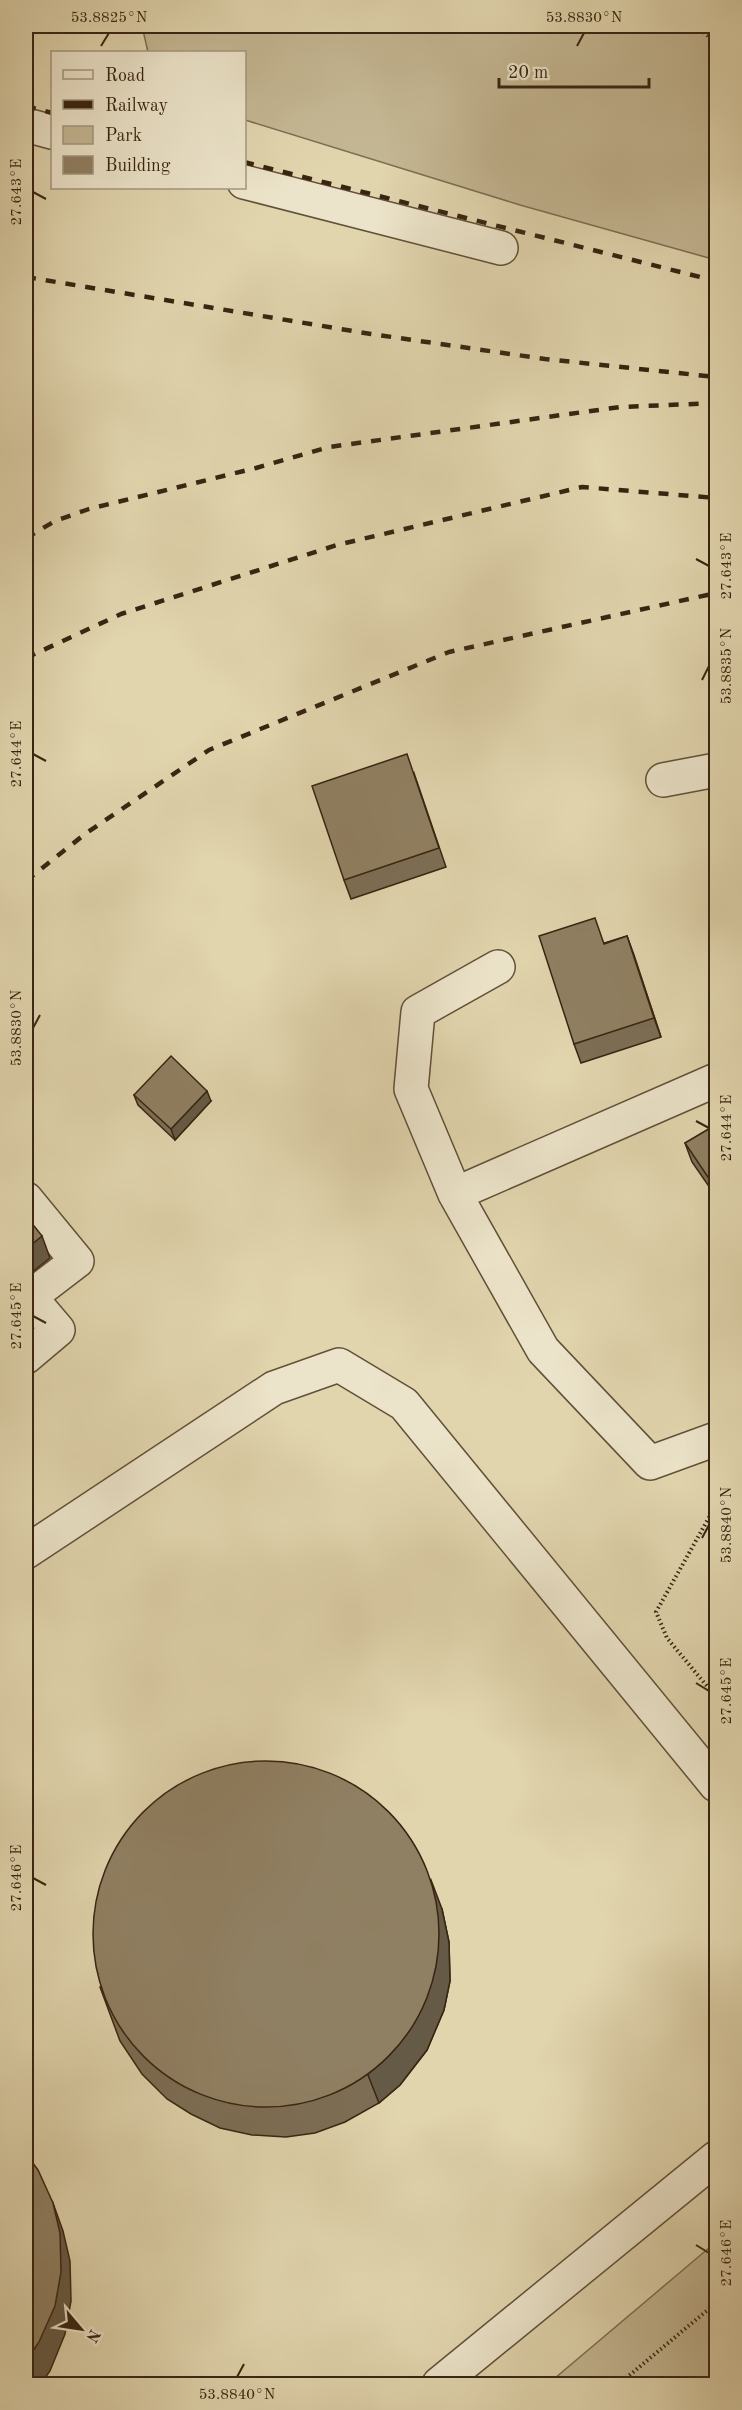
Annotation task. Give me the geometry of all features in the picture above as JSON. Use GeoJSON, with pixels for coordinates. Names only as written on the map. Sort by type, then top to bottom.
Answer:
{"type":"FeatureCollection","features":[{"type":"Feature","properties":{"kind":"lane"},"geometry":{"type":"LineString","coordinates":[[26,125],[51,132]]}},
{"type":"Feature","properties":{"kind":"lane"},"geometry":{"type":"LineString","coordinates":[[246,183],[501,248]]}},
{"type":"Feature","properties":{"kind":"lane"},"geometry":{"type":"LineString","coordinates":[[663,780],[717,770]]}},
{"type":"Feature","properties":{"kind":"lane"},"geometry":{"type":"LineString","coordinates":[[498,967],[418,1012],[411,1089],[454,1194],[543,1350],[650,1463],[717,1439]]}},
{"type":"Feature","properties":{"kind":"lane"},"geometry":{"type":"LineString","coordinates":[[454,1194],[717,1080]]}},
{"type":"Feature","properties":{"kind":"lane"},"geometry":{"type":"LineString","coordinates":[[26,1199],[77,1261],[30,1297],[58,1330],[26,1357]]}},
{"type":"Feature","properties":{"kind":"lane"},"geometry":{"type":"LineString","coordinates":[[26,1552],[274,1388],[339,1365],[404,1404],[717,1785]]}},
{"type":"Feature","properties":{"kind":"lane"},"geometry":{"type":"LineString","coordinates":[[439,2385],[717,2158]]}},
{"type":"Feature","properties":{"kind":"path"},"geometry":{"type":"LineString","coordinates":[[697,26],[717,43]]}},
{"type":"Feature","properties":{"kind":"path"},"geometry":{"type":"LineString","coordinates":[[717,1505],[656,1612],[667,1638],[717,1697]]}},
{"type":"Feature","properties":{"kind":"path"},"geometry":{"type":"LineString","coordinates":[[619,2385],[717,2303]]}},
{"type":"Feature","properties":{"kind":"green space"},"geometry":{"type":"Polygon","coordinates":[[[142,26],[716,26],[716,260],[520,205],[246,120],[246,51],[148,51],[142,26]]]}},
{"type":"Feature","properties":{"kind":"green space"},"geometry":{"type":"Polygon","coordinates":[[[716,2242],[716,2384],[548,2384],[716,2242]]]}},
{"type":"Feature","properties":{"kind":"building"},"geometry":{"type":"Polygon","coordinates":[[[407,754],[439,848],[344,880],[312,786],[407,754]]]}},
{"type":"Feature","properties":{"kind":"building"},"geometry":{"type":"Polygon","coordinates":[[[595,918],[604,944],[627,936],[654,1018],[574,1044],[539,936],[595,918]]]}},
{"type":"Feature","properties":{"kind":"building"},"geometry":{"type":"Polygon","coordinates":[[[171,1056],[207,1091],[171,1129],[134,1095],[171,1056]]]}},
{"type":"Feature","properties":{"kind":"building"},"geometry":{"type":"Polygon","coordinates":[[[717,1124],[717,1188],[716,1189],[685,1143],[717,1124]]]}},
{"type":"Feature","properties":{"kind":"building"},"geometry":{"type":"Polygon","coordinates":[[[26,1216],[42,1236],[26,1249],[26,1216]]]}},
{"type":"Feature","properties":{"kind":"building"},"geometry":{"type":"Polygon","coordinates":[[[249,1761],[283,1761],[316,1768],[348,1781],[389,1811],[410,1838],[426,1868],[436,1900],[439,1934],[436,1968],[426,2000],[410,2030],[389,2057],[348,2087],[316,2100],[283,2107],[249,2107],[216,2100],[184,2087],[156,2068],[132,2044],[113,2016],[100,1984],[93,1951],[93,1917],[100,1884],[113,1852],[132,1824],[156,1800],[184,1781],[216,1768],[249,1761]]]}},
{"type":"Feature","properties":{"kind":"building"},"geometry":{"type":"Polygon","coordinates":[[[26,2154],[38,2170],[53,2203],[60,2233],[61,2272],[55,2306],[39,2342],[26,2361],[26,2154]]]}},
{"type":"Feature","properties":{"kind":"railway"},"geometry":{"type":"LineString","coordinates":[[26,106],[51,113]]}},
{"type":"Feature","properties":{"kind":"railway"},"geometry":{"type":"LineString","coordinates":[[246,163],[716,281]]}},
{"type":"Feature","properties":{"kind":"railway"},"geometry":{"type":"LineString","coordinates":[[26,277],[371,334],[545,359],[716,377]]}},
{"type":"Feature","properties":{"kind":"railway"},"geometry":{"type":"LineString","coordinates":[[26,538],[55,521],[89,509],[256,468],[329,447],[620,407],[716,403]]}},
{"type":"Feature","properties":{"kind":"railway"},"geometry":{"type":"LineString","coordinates":[[26,658],[121,614],[337,545],[582,487],[716,498]]}},
{"type":"Feature","properties":{"kind":"railway"},"geometry":{"type":"LineString","coordinates":[[26,881],[85,834],[209,750],[449,652],[716,593]]}}]}
